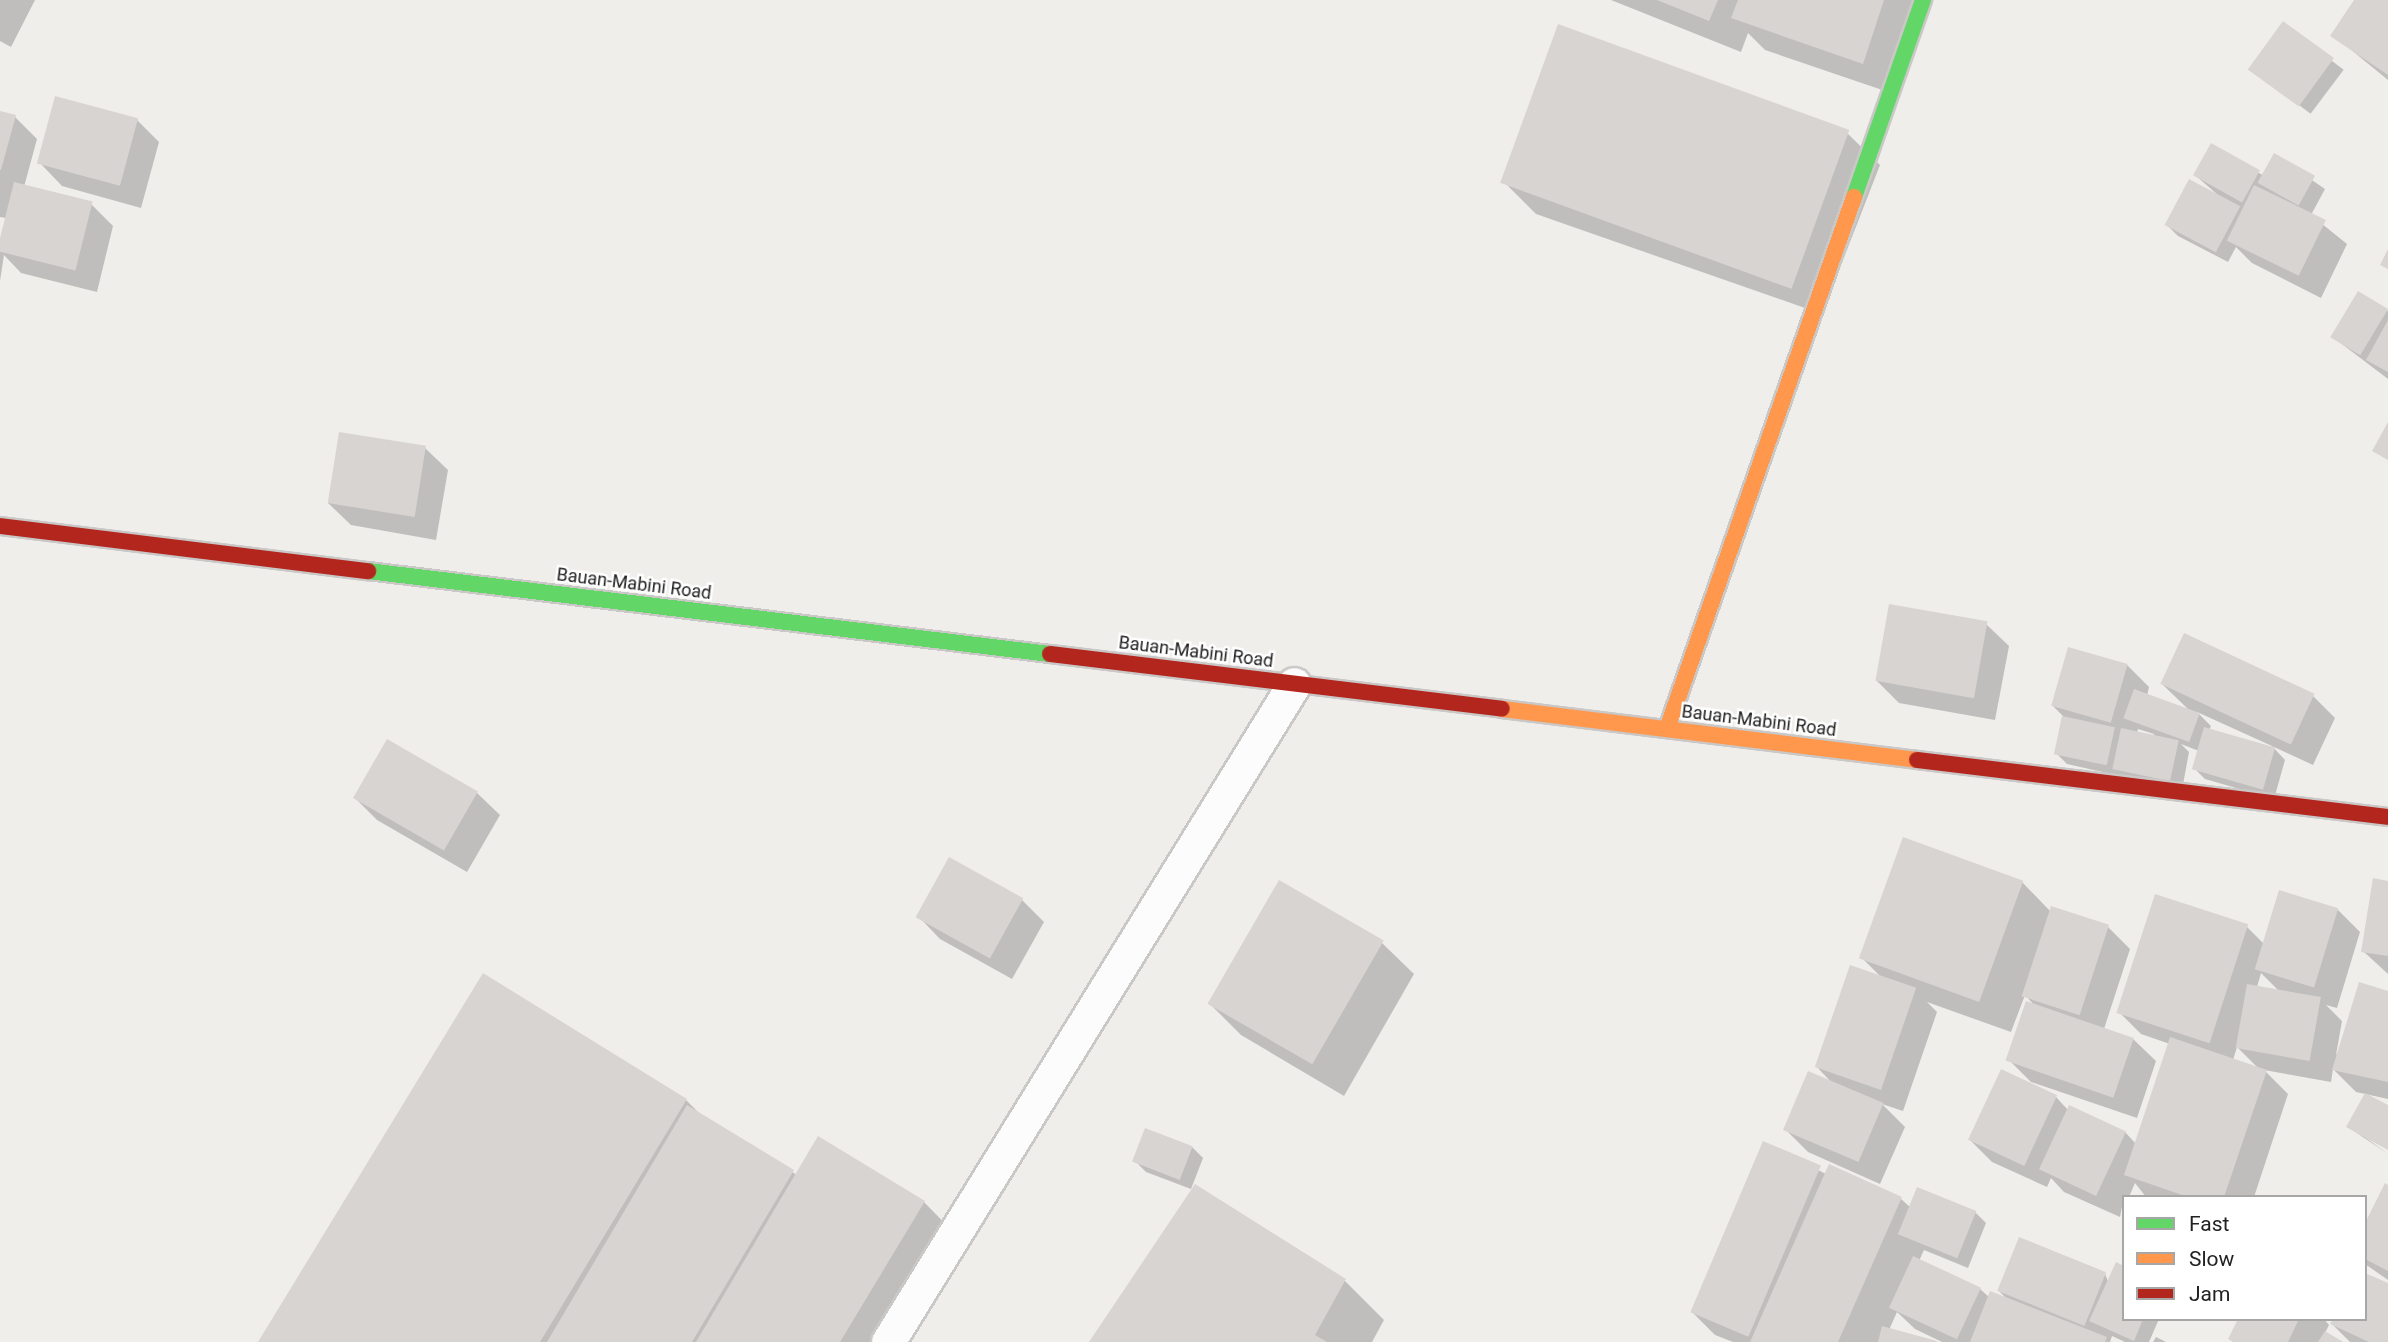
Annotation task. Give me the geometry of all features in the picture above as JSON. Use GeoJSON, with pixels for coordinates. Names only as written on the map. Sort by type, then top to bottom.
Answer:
{"type":"FeatureCollection","features":[{"type":"Feature","properties":{"kind":"main road"},"geometry":{"type":"LineString","coordinates":[[1667,729],[1923,0]]}},
{"type":"Feature","properties":{"kind":"main road","name":"Bauan-Mabini Road"},"geometry":{"type":"LineString","coordinates":[[0,526],[2388,817]]}},
{"type":"Feature","properties":{"kind":"lane"},"geometry":{"type":"LineString","coordinates":[[888,1342],[1294,684]]}},
{"type":"Feature","properties":{"kind":"building"},"geometry":{"type":"Polygon","coordinates":[[[1657,0],[1718,0],[1709,21],[1657,0]]]}},
{"type":"Feature","properties":{"kind":"building"},"geometry":{"type":"Polygon","coordinates":[[[1738,0],[1884,0],[1863,64],[1731,18],[1738,0]]]}},
{"type":"Feature","properties":{"kind":"building"},"geometry":{"type":"Polygon","coordinates":[[[2354,0],[2388,0],[2388,75],[2330,36],[2354,0]]]}},
{"type":"Feature","properties":{"kind":"building"},"geometry":{"type":"Polygon","coordinates":[[[2283,21],[2334,58],[2299,107],[2248,70],[2283,21]]]}},
{"type":"Feature","properties":{"kind":"building"},"geometry":{"type":"Polygon","coordinates":[[[1558,24],[1849,130],[1792,289],[1500,183],[1558,24]]]}},
{"type":"Feature","properties":{"kind":"building"},"geometry":{"type":"Polygon","coordinates":[[[55,96],[138,118],[120,186],[37,164],[55,96]]]}},
{"type":"Feature","properties":{"kind":"building"},"geometry":{"type":"Polygon","coordinates":[[[0,111],[16,115],[1,170],[0,170],[0,111]]]}},
{"type":"Feature","properties":{"kind":"building"},"geometry":{"type":"Polygon","coordinates":[[[2211,143],[2260,170],[2242,203],[2193,175],[2211,143]]]}},
{"type":"Feature","properties":{"kind":"building"},"geometry":{"type":"Polygon","coordinates":[[[2274,153],[2315,176],[2299,206],[2258,183],[2274,153]]]}},
{"type":"Feature","properties":{"kind":"building"},"geometry":{"type":"Polygon","coordinates":[[[2189,179],[2240,206],[2216,252],[2165,225],[2189,179]]]}},
{"type":"Feature","properties":{"kind":"building"},"geometry":{"type":"Polygon","coordinates":[[[14,182],[93,202],[75,270],[0,252],[0,238],[14,182]]]}},
{"type":"Feature","properties":{"kind":"building"},"geometry":{"type":"Polygon","coordinates":[[[2254,185],[2326,220],[2299,276],[2227,241],[2254,185]]]}},
{"type":"Feature","properties":{"kind":"building"},"geometry":{"type":"Polygon","coordinates":[[[2388,249],[2388,269],[2380,265],[2388,249]]]}},
{"type":"Feature","properties":{"kind":"building"},"geometry":{"type":"Polygon","coordinates":[[[2358,291],[2388,309],[2360,355],[2330,337],[2358,291]]]}},
{"type":"Feature","properties":{"kind":"building"},"geometry":{"type":"Polygon","coordinates":[[[2388,320],[2388,372],[2366,360],[2388,320]]]}},
{"type":"Feature","properties":{"kind":"building"},"geometry":{"type":"Polygon","coordinates":[[[2388,422],[2388,460],[2372,451],[2388,422]]]}},
{"type":"Feature","properties":{"kind":"building"},"geometry":{"type":"Polygon","coordinates":[[[339,432],[426,446],[415,517],[328,503],[339,432]]]}},
{"type":"Feature","properties":{"kind":"building"},"geometry":{"type":"Polygon","coordinates":[[[1889,604],[1987,621],[1974,698],[1875,681],[1889,604]]]}},
{"type":"Feature","properties":{"kind":"building"},"geometry":{"type":"Polygon","coordinates":[[[2184,633],[2315,694],[2291,745],[2160,684],[2184,633]]]}},
{"type":"Feature","properties":{"kind":"building"},"geometry":{"type":"Polygon","coordinates":[[[2068,647],[2128,664],[2111,723],[2051,706],[2068,647]]]}},
{"type":"Feature","properties":{"kind":"building"},"geometry":{"type":"Polygon","coordinates":[[[2134,689],[2200,713],[2189,742],[2123,718],[2134,689]]]}},
{"type":"Feature","properties":{"kind":"building"},"geometry":{"type":"Polygon","coordinates":[[[2062,716],[2115,727],[2107,765],[2054,754],[2062,716]]]}},
{"type":"Feature","properties":{"kind":"building"},"geometry":{"type":"Polygon","coordinates":[[[2204,727],[2275,747],[2263,790],[2192,769],[2204,727]]]}},
{"type":"Feature","properties":{"kind":"building"},"geometry":{"type":"Polygon","coordinates":[[[2121,728],[2179,740],[2170,781],[2112,769],[2121,728]]]}},
{"type":"Feature","properties":{"kind":"building"},"geometry":{"type":"Polygon","coordinates":[[[387,739],[478,792],[444,850],[353,798],[387,739]]]}},
{"type":"Feature","properties":{"kind":"building"},"geometry":{"type":"Polygon","coordinates":[[[1903,837],[2023,881],[1979,1002],[1859,958],[1903,837]]]}},
{"type":"Feature","properties":{"kind":"building"},"geometry":{"type":"Polygon","coordinates":[[[949,857],[1023,898],[990,959],[916,917],[949,857]]]}},
{"type":"Feature","properties":{"kind":"building"},"geometry":{"type":"Polygon","coordinates":[[[2373,878],[2388,881],[2388,956],[2361,952],[2373,878]]]}},
{"type":"Feature","properties":{"kind":"building"},"geometry":{"type":"Polygon","coordinates":[[[1279,880],[1384,940],[1312,1064],[1208,1004],[1279,880]]]}},
{"type":"Feature","properties":{"kind":"building"},"geometry":{"type":"Polygon","coordinates":[[[2279,890],[2338,908],[2314,988],[2255,969],[2279,890]]]}},
{"type":"Feature","properties":{"kind":"building"},"geometry":{"type":"Polygon","coordinates":[[[2155,894],[2248,924],[2210,1043],[2116,1013],[2155,894]]]}},
{"type":"Feature","properties":{"kind":"building"},"geometry":{"type":"Polygon","coordinates":[[[2051,906],[2109,925],[2080,1015],[2022,996],[2051,906]]]}},
{"type":"Feature","properties":{"kind":"building"},"geometry":{"type":"Polygon","coordinates":[[[1850,965],[1916,988],[1881,1090],[1815,1067],[1850,965]]]}},
{"type":"Feature","properties":{"kind":"building"},"geometry":{"type":"Polygon","coordinates":[[[483,973],[687,1099],[540,1342],[258,1342],[483,973]]]}},
{"type":"Feature","properties":{"kind":"building"},"geometry":{"type":"Polygon","coordinates":[[[2359,982],[2388,991],[2388,1082],[2332,1070],[2359,982]]]}},
{"type":"Feature","properties":{"kind":"building"},"geometry":{"type":"Polygon","coordinates":[[[2247,984],[2321,997],[2310,1061],[2236,1048],[2247,984]]]}},
{"type":"Feature","properties":{"kind":"building"},"geometry":{"type":"Polygon","coordinates":[[[2026,1001],[2134,1038],[2113,1098],[2005,1061],[2026,1001]]]}},
{"type":"Feature","properties":{"kind":"building"},"geometry":{"type":"Polygon","coordinates":[[[2170,1037],[2267,1070],[2225,1195],[2182,1195],[2124,1175],[2170,1037]]]}},
{"type":"Feature","properties":{"kind":"building"},"geometry":{"type":"Polygon","coordinates":[[[2001,1069],[2057,1095],[2024,1166],[1968,1140],[2001,1069]]]}},
{"type":"Feature","properties":{"kind":"building"},"geometry":{"type":"Polygon","coordinates":[[[1808,1071],[1883,1103],[1858,1162],[1783,1130],[1808,1071]]]}},
{"type":"Feature","properties":{"kind":"building"},"geometry":{"type":"Polygon","coordinates":[[[2365,1093],[2388,1105],[2388,1150],[2346,1127],[2365,1093]]]}},
{"type":"Feature","properties":{"kind":"building"},"geometry":{"type":"Polygon","coordinates":[[[687,1105],[794,1170],[692,1342],[547,1342],[687,1105]]]}},
{"type":"Feature","properties":{"kind":"building"},"geometry":{"type":"Polygon","coordinates":[[[2069,1105],[2126,1132],[2096,1196],[2039,1169],[2069,1105]]]}},
{"type":"Feature","properties":{"kind":"building"},"geometry":{"type":"Polygon","coordinates":[[[1145,1128],[1193,1146],[1180,1180],[1132,1162],[1145,1128]]]}},
{"type":"Feature","properties":{"kind":"building"},"geometry":{"type":"Polygon","coordinates":[[[818,1136],[925,1201],[840,1342],[696,1342],[818,1136]]]}},
{"type":"Feature","properties":{"kind":"building"},"geometry":{"type":"Polygon","coordinates":[[[1763,1141],[1821,1166],[1748,1337],[1690,1312],[1763,1141]]]}},
{"type":"Feature","properties":{"kind":"building"},"geometry":{"type":"Polygon","coordinates":[[[1829,1164],[1902,1197],[1838,1342],[1750,1342],[1829,1164]]]}},
{"type":"Feature","properties":{"kind":"building"},"geometry":{"type":"Polygon","coordinates":[[[2385,1183],[2388,1185],[2388,1271],[2367,1260],[2367,1219],[2385,1183]]]}},
{"type":"Feature","properties":{"kind":"building"},"geometry":{"type":"Polygon","coordinates":[[[1195,1184],[1346,1279],[1315,1335],[1327,1342],[1089,1342],[1195,1184]]]}},
{"type":"Feature","properties":{"kind":"building"},"geometry":{"type":"Polygon","coordinates":[[[1917,1187],[1976,1211],[1957,1258],[1898,1234],[1917,1187]]]}},
{"type":"Feature","properties":{"kind":"building"},"geometry":{"type":"Polygon","coordinates":[[[2019,1237],[2106,1272],[2084,1326],[1997,1291],[2019,1237]]]}},
{"type":"Feature","properties":{"kind":"building"},"geometry":{"type":"Polygon","coordinates":[[[1913,1256],[1981,1288],[1957,1339],[1889,1308],[1913,1256]]]}},
{"type":"Feature","properties":{"kind":"building"},"geometry":{"type":"Polygon","coordinates":[[[2116,1262],[2122,1265],[2122,1321],[2142,1321],[2134,1341],[2089,1321],[2116,1262]]]}},
{"type":"Feature","properties":{"kind":"building"},"geometry":{"type":"Polygon","coordinates":[[[2367,1274],[2388,1283],[2388,1342],[2369,1342],[2330,1324],[2332,1321],[2367,1321],[2367,1274]]]}},
{"type":"Feature","properties":{"kind":"building"},"geometry":{"type":"Polygon","coordinates":[[[1990,1291],[2107,1337],[2105,1342],[1970,1342],[1990,1291]]]}},
{"type":"Feature","properties":{"kind":"building"},"geometry":{"type":"Polygon","coordinates":[[[2237,1321],[2298,1321],[2288,1342],[2233,1342],[2228,1339],[2237,1321]]]}},
{"type":"Feature","properties":{"kind":"building"},"geometry":{"type":"Polygon","coordinates":[[[1882,1326],[1937,1341],[1937,1342],[1878,1342],[1882,1326]]]}},
{"type":"Feature","properties":{"kind":"building"},"geometry":{"type":"Polygon","coordinates":[[[2325,1331],[2343,1342],[2318,1342],[2325,1331]]]}},
{"type":"Feature","properties":{"kind":"traffic: fast"},"geometry":{"type":"LineString","coordinates":[[1854,197],[1923,0]]}},
{"type":"Feature","properties":{"kind":"traffic: fast"},"geometry":{"type":"LineString","coordinates":[[368,571],[1050,654]]}},
{"type":"Feature","properties":{"kind":"traffic: slow"},"geometry":{"type":"LineString","coordinates":[[1667,729],[1854,197]]}},
{"type":"Feature","properties":{"kind":"traffic: slow"},"geometry":{"type":"LineString","coordinates":[[1502,709],[1917,760]]}},
{"type":"Feature","properties":{"kind":"traffic: jam"},"geometry":{"type":"LineString","coordinates":[[0,526],[368,571]]}},
{"type":"Feature","properties":{"kind":"traffic: jam"},"geometry":{"type":"LineString","coordinates":[[1050,654],[1502,709]]}},
{"type":"Feature","properties":{"kind":"traffic: jam"},"geometry":{"type":"LineString","coordinates":[[1917,760],[2388,817]]}}]}
